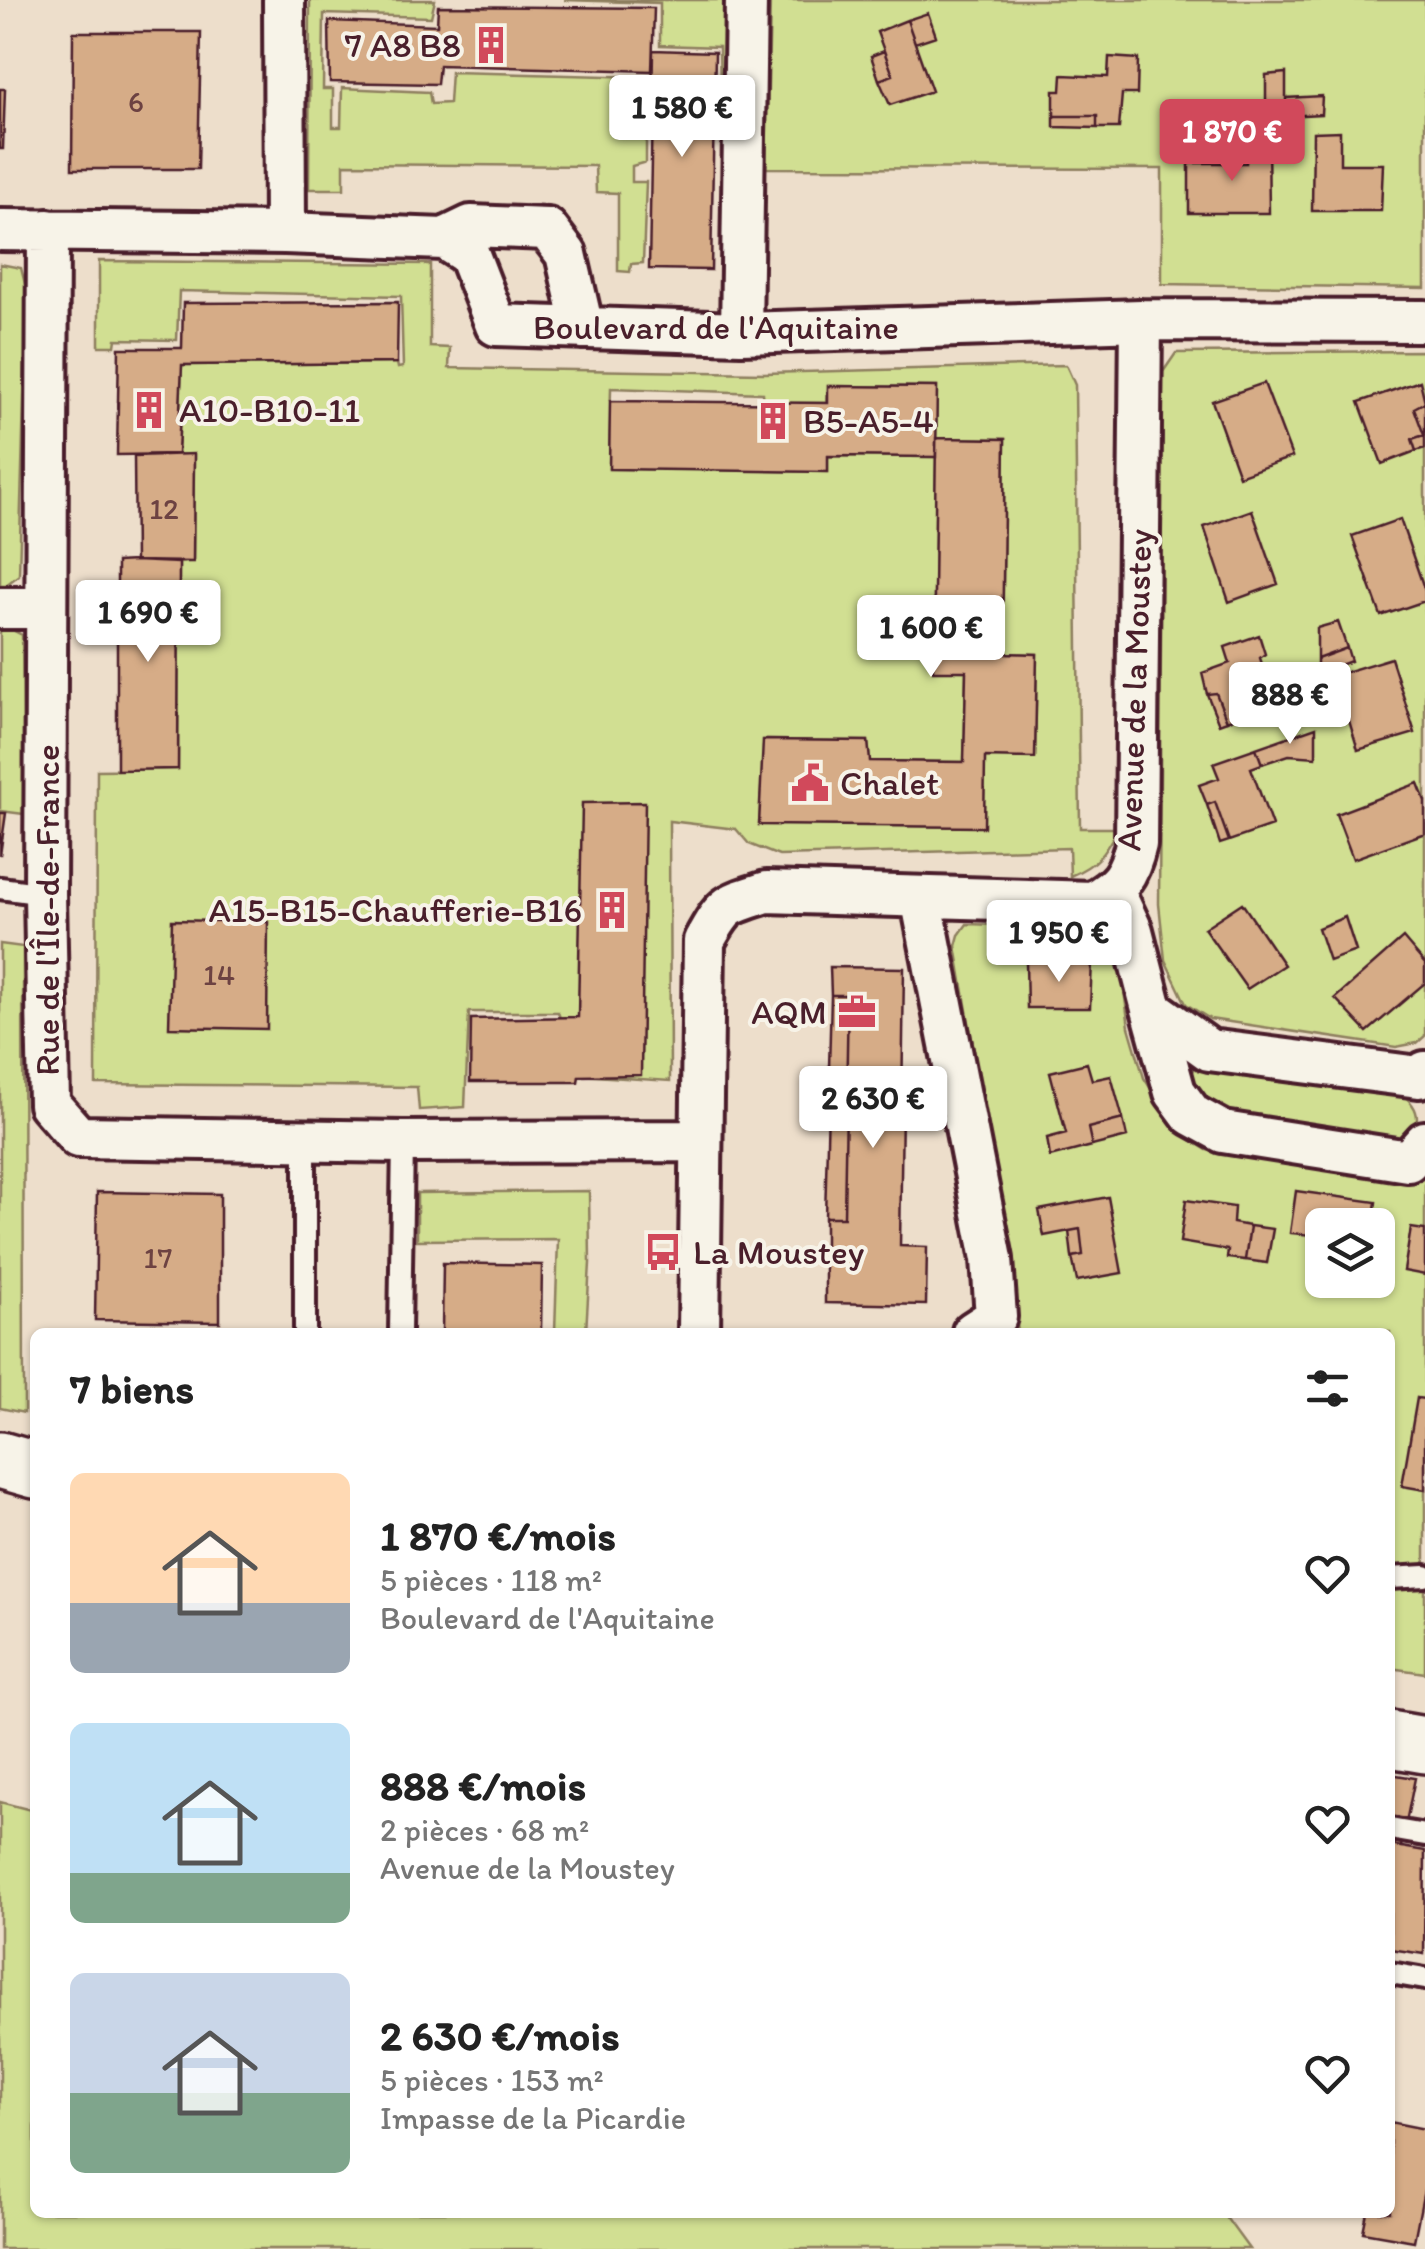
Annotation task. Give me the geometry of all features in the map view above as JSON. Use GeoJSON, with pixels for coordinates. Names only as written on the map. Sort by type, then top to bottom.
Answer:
{"type":"FeatureCollection","features":[{"type":"Feature","properties":{"kind":"main road"},"geometry":{"type":"LineString","coordinates":[[1395,1705],[1425,1710]]}},
{"type":"Feature","properties":{"kind":"main road"},"geometry":{"type":"LineString","coordinates":[[1395,1739],[1425,1745]]}},
{"type":"Feature","properties":{"kind":"street"},"geometry":{"type":"LineString","coordinates":[[284,0],[286,232]]}},
{"type":"Feature","properties":{"kind":"street"},"geometry":{"type":"LineString","coordinates":[[741,333],[746,0]]}},
{"type":"Feature","properties":{"kind":"street"},"geometry":{"type":"LineString","coordinates":[[0,230],[286,232],[444,239],[471,226],[547,229],[566,254],[583,328]]}},
{"type":"Feature","properties":{"kind":"street","name":"Rue de l'Île-de-France"},"geometry":{"type":"LineString","coordinates":[[48,230],[48,1104],[78,1136],[403,1142],[700,1141]]}},
{"type":"Feature","properties":{"kind":"street","name":"Boulevard de l'Aquitaine"},"geometry":{"type":"LineString","coordinates":[[444,239],[469,255],[496,325],[741,333],[1141,320],[1425,321]]}},
{"type":"Feature","properties":{"kind":"street","name":"Avenue de la Moustey"},"geometry":{"type":"LineString","coordinates":[[700,1328],[704,941],[720,912],[734,902],[767,892],[1092,902],[1113,890],[1131,868],[1136,844],[1141,320]]}},
{"type":"Feature","properties":{"kind":"street"},"geometry":{"type":"LineString","coordinates":[[0,608],[45,608]]}},
{"type":"Feature","properties":{"kind":"street"},"geometry":{"type":"LineString","coordinates":[[1113,890],[1132,931],[1174,1092],[1192,1114],[1223,1132],[1408,1161],[1425,1142]]}},
{"type":"Feature","properties":{"kind":"street"},"geometry":{"type":"LineString","coordinates":[[921,896],[992,1259],[996,1317],[979,1328]]}},
{"type":"Feature","properties":{"kind":"street"},"geometry":{"type":"LineString","coordinates":[[1152,1009],[1209,1050],[1419,1077],[1425,1072]]}},
{"type":"Feature","properties":{"kind":"lane"},"geometry":{"type":"LineString","coordinates":[[0,888],[45,894]]}},
{"type":"Feature","properties":{"kind":"lane"},"geometry":{"type":"LineString","coordinates":[[304,1328],[305,1140]]}},
{"type":"Feature","properties":{"kind":"lane"},"geometry":{"type":"LineString","coordinates":[[400,1328],[403,1142]]}},
{"type":"Feature","properties":{"kind":"lane"},"geometry":{"type":"LineString","coordinates":[[1395,1578],[1425,1576]]}},
{"type":"Feature","properties":{"kind":"lane"},"geometry":{"type":"LineString","coordinates":[[1395,1829],[1421,1829]]}},
{"type":"Feature","properties":{"kind":"lane"},"geometry":{"type":"LineString","coordinates":[[1395,1974],[1425,1979]]}},
{"type":"Feature","properties":{"kind":"green space"},"geometry":{"type":"Polygon","coordinates":[[[310,0],[435,0],[431,17],[324,14],[323,89],[333,89],[333,127],[341,127],[342,88],[429,92],[431,104],[449,103],[451,72],[646,77],[646,162],[632,166],[632,182],[646,182],[643,263],[631,264],[630,272],[618,271],[618,193],[596,192],[595,166],[344,164],[344,189],[309,189],[310,0]]]}},
{"type":"Feature","properties":{"kind":"green space"},"geometry":{"type":"Polygon","coordinates":[[[564,0],[730,0],[728,90],[720,88],[719,47],[660,45],[660,3],[564,0]]]}},
{"type":"Feature","properties":{"kind":"green space"},"geometry":{"type":"Polygon","coordinates":[[[770,0],[1425,0],[1425,288],[1162,284],[1162,169],[766,168],[770,0]]]}},
{"type":"Feature","properties":{"kind":"green space"},"geometry":{"type":"Polygon","coordinates":[[[99,261],[430,264],[430,347],[450,348],[449,368],[764,373],[1066,365],[1075,385],[1080,828],[1118,828],[1099,857],[1070,876],[1069,848],[779,856],[749,844],[736,829],[669,821],[670,1081],[579,1075],[558,1012],[469,1012],[465,1107],[419,1110],[417,1087],[96,1084],[97,770],[178,769],[179,563],[193,561],[194,455],[178,454],[182,365],[397,363],[398,368],[403,367],[401,296],[179,291],[177,340],[116,339],[115,346],[99,346],[99,261]],[[828,386],[827,403],[764,403],[763,393],[611,388],[609,468],[828,472],[828,456],[936,457],[933,670],[966,671],[964,762],[870,761],[868,741],[764,740],[759,824],[983,827],[985,757],[1035,757],[1037,654],[1002,653],[1005,439],[936,438],[937,387],[828,386]]]}},
{"type":"Feature","properties":{"kind":"green space"},"geometry":{"type":"Polygon","coordinates":[[[0,264],[21,268],[27,292],[19,575],[6,585],[0,585],[0,264]]]}},
{"type":"Feature","properties":{"kind":"green space"},"geometry":{"type":"Polygon","coordinates":[[[1425,351],[1425,1036],[1417,1043],[1396,1047],[1210,1019],[1186,1004],[1165,960],[1159,904],[1163,372],[1176,353],[1425,351]]]}},
{"type":"Feature","properties":{"kind":"green space"},"geometry":{"type":"Polygon","coordinates":[[[0,629],[22,635],[24,814],[0,811],[0,629]]]}},
{"type":"Feature","properties":{"kind":"green space"},"geometry":{"type":"Polygon","coordinates":[[[967,924],[1095,928],[1112,939],[1119,954],[1129,1027],[1144,1078],[1174,1126],[1207,1150],[1395,1179],[1425,1179],[1425,1673],[1395,1669],[1395,1328],[1017,1328],[956,946],[967,924]]]}},
{"type":"Feature","properties":{"kind":"green space"},"geometry":{"type":"Polygon","coordinates":[[[0,944],[23,947],[24,1413],[0,1408],[0,944]]]}},
{"type":"Feature","properties":{"kind":"green space"},"geometry":{"type":"Polygon","coordinates":[[[1209,1062],[1399,1092],[1413,1106],[1415,1127],[1395,1145],[1221,1117],[1206,1107],[1190,1077],[1196,1066],[1209,1062]]]}},
{"type":"Feature","properties":{"kind":"green space"},"geometry":{"type":"Polygon","coordinates":[[[589,1191],[586,1328],[555,1328],[558,1239],[417,1240],[417,1193],[589,1191]]]}},
{"type":"Feature","properties":{"kind":"green space"},"geometry":{"type":"Polygon","coordinates":[[[0,1802],[30,1810],[30,2218],[1226,2218],[1249,2249],[0,2249],[0,1802]]]}},
{"type":"Feature","properties":{"kind":"building","name":"7 A8 B8"},"geometry":{"type":"Polygon","coordinates":[[[438,6],[654,8],[652,71],[439,65],[437,84],[330,82],[329,21],[437,25],[438,6]]]}},
{"type":"Feature","properties":{"kind":"building"},"geometry":{"type":"Polygon","coordinates":[[[928,13],[936,36],[915,43],[907,20],[928,13]]]}},
{"type":"Feature","properties":{"kind":"building"},"geometry":{"type":"Polygon","coordinates":[[[907,20],[932,91],[890,105],[879,80],[893,75],[877,32],[907,20]]]}},
{"type":"Feature","properties":{"kind":"building"},"geometry":{"type":"Polygon","coordinates":[[[73,32],[201,32],[198,169],[72,169],[73,32]]]}},
{"type":"Feature","properties":{"kind":"building"},"geometry":{"type":"Polygon","coordinates":[[[653,50],[715,52],[711,270],[649,269],[653,50]]]}},
{"type":"Feature","properties":{"kind":"building"},"geometry":{"type":"Polygon","coordinates":[[[884,51],[893,75],[879,80],[871,56],[884,51]]]}},
{"type":"Feature","properties":{"kind":"building"},"geometry":{"type":"Polygon","coordinates":[[[1109,57],[1138,59],[1137,94],[1122,94],[1119,128],[1097,128],[1097,116],[1054,116],[1054,91],[1061,91],[1062,75],[1108,77],[1109,57]]]}},
{"type":"Feature","properties":{"kind":"building"},"geometry":{"type":"Polygon","coordinates":[[[1286,73],[1286,110],[1266,113],[1266,75],[1286,73]]]}},
{"type":"Feature","properties":{"kind":"building"},"geometry":{"type":"Polygon","coordinates":[[[0,89],[5,89],[3,149],[0,149],[0,89]]]}},
{"type":"Feature","properties":{"kind":"building"},"geometry":{"type":"Polygon","coordinates":[[[1322,96],[1321,114],[1286,116],[1286,98],[1322,96]]]}},
{"type":"Feature","properties":{"kind":"building"},"geometry":{"type":"Polygon","coordinates":[[[1054,116],[1097,116],[1097,128],[1054,127],[1054,116]]]}},
{"type":"Feature","properties":{"kind":"building"},"geometry":{"type":"Polygon","coordinates":[[[1340,131],[1340,164],[1383,164],[1381,211],[1312,211],[1313,132],[1340,131]]]}},
{"type":"Feature","properties":{"kind":"building"},"geometry":{"type":"Polygon","coordinates":[[[1247,140],[1268,140],[1269,213],[1189,213],[1189,163],[1246,163],[1247,140]]]}},
{"type":"Feature","properties":{"kind":"building"},"geometry":{"type":"Polygon","coordinates":[[[1192,143],[1247,144],[1246,163],[1189,163],[1192,143]]]}},
{"type":"Feature","properties":{"kind":"building","name":"A10-B10-11"},"geometry":{"type":"Polygon","coordinates":[[[398,302],[397,363],[182,365],[178,454],[117,455],[119,348],[182,348],[183,303],[398,302]]]}},
{"type":"Feature","properties":{"kind":"building"},"geometry":{"type":"Polygon","coordinates":[[[1420,381],[1425,402],[1414,408],[1424,435],[1412,439],[1416,451],[1382,464],[1359,402],[1420,381]]]}},
{"type":"Feature","properties":{"kind":"building"},"geometry":{"type":"Polygon","coordinates":[[[1264,383],[1292,457],[1239,476],[1212,401],[1264,383]]]}},
{"type":"Feature","properties":{"kind":"building","name":"B5-A5-4"},"geometry":{"type":"Polygon","coordinates":[[[828,386],[937,387],[936,457],[828,456],[828,472],[609,469],[610,401],[828,403],[828,386]]]}},
{"type":"Feature","properties":{"kind":"building"},"geometry":{"type":"Polygon","coordinates":[[[1425,402],[1425,448],[1416,451],[1412,439],[1424,435],[1414,408],[1425,402]]]}},
{"type":"Feature","properties":{"kind":"building"},"geometry":{"type":"Polygon","coordinates":[[[936,438],[1005,439],[1002,653],[1037,654],[1035,758],[985,757],[984,827],[759,825],[763,740],[868,741],[870,761],[964,762],[966,671],[933,671],[936,438]]]}},
{"type":"Feature","properties":{"kind":"building"},"geometry":{"type":"Polygon","coordinates":[[[194,454],[193,562],[135,561],[134,456],[194,454]]]}},
{"type":"Feature","properties":{"kind":"building"},"geometry":{"type":"Polygon","coordinates":[[[1252,510],[1278,584],[1229,602],[1204,527],[1252,510]]]}},
{"type":"Feature","properties":{"kind":"building"},"geometry":{"type":"Polygon","coordinates":[[[1400,519],[1425,601],[1381,616],[1352,536],[1400,519]]]}},
{"type":"Feature","properties":{"kind":"building"},"geometry":{"type":"Polygon","coordinates":[[[117,562],[179,563],[178,769],[117,770],[117,562]]]}},
{"type":"Feature","properties":{"kind":"building"},"geometry":{"type":"Polygon","coordinates":[[[1338,622],[1347,648],[1317,659],[1317,628],[1338,622]]]}},
{"type":"Feature","properties":{"kind":"building"},"geometry":{"type":"Polygon","coordinates":[[[1259,635],[1265,654],[1260,658],[1274,701],[1227,721],[1216,693],[1207,694],[1202,673],[1230,663],[1225,647],[1259,635]]]}},
{"type":"Feature","properties":{"kind":"building"},"geometry":{"type":"Polygon","coordinates":[[[1347,648],[1351,661],[1317,674],[1317,659],[1347,648]]]}},
{"type":"Feature","properties":{"kind":"building"},"geometry":{"type":"Polygon","coordinates":[[[1391,658],[1415,733],[1358,750],[1335,675],[1391,658]]]}},
{"type":"Feature","properties":{"kind":"building"},"geometry":{"type":"Polygon","coordinates":[[[1216,693],[1227,721],[1219,724],[1207,694],[1216,693]]]}},
{"type":"Feature","properties":{"kind":"building"},"geometry":{"type":"Polygon","coordinates":[[[1316,727],[1316,757],[1289,755],[1262,764],[1256,748],[1316,727]]]}},
{"type":"Feature","properties":{"kind":"building"},"geometry":{"type":"Polygon","coordinates":[[[1256,748],[1262,764],[1251,768],[1272,826],[1229,841],[1215,802],[1207,805],[1199,785],[1219,778],[1213,763],[1256,748]]]}},
{"type":"Feature","properties":{"kind":"building"},"geometry":{"type":"Polygon","coordinates":[[[1418,783],[1425,801],[1425,833],[1353,859],[1336,814],[1418,783]]]}},
{"type":"Feature","properties":{"kind":"building","name":"A15-B15-Chaufferie-B16"},"geometry":{"type":"Polygon","coordinates":[[[645,802],[641,1075],[579,1076],[578,1082],[470,1082],[471,1019],[578,1017],[582,803],[645,802]]]}},
{"type":"Feature","properties":{"kind":"building"},"geometry":{"type":"Polygon","coordinates":[[[1215,802],[1229,841],[1220,844],[1207,805],[1215,802]]]}},
{"type":"Feature","properties":{"kind":"building"},"geometry":{"type":"Polygon","coordinates":[[[0,813],[6,813],[0,855],[0,813]]]}},
{"type":"Feature","properties":{"kind":"building"},"geometry":{"type":"Polygon","coordinates":[[[1242,903],[1284,965],[1247,989],[1204,928],[1242,903]]]}},
{"type":"Feature","properties":{"kind":"building"},"geometry":{"type":"Polygon","coordinates":[[[1345,917],[1356,951],[1329,961],[1318,928],[1345,917]]]}},
{"type":"Feature","properties":{"kind":"building"},"geometry":{"type":"Polygon","coordinates":[[[172,920],[268,922],[267,1029],[169,1027],[172,920]]]}},
{"type":"Feature","properties":{"kind":"building"},"geometry":{"type":"Polygon","coordinates":[[[1403,938],[1425,964],[1425,983],[1367,1032],[1335,998],[1403,938]]]}},
{"type":"Feature","properties":{"kind":"building"},"geometry":{"type":"Polygon","coordinates":[[[1092,961],[1090,1008],[1027,1008],[1026,962],[1092,961]]]}},
{"type":"Feature","properties":{"kind":"building"},"geometry":{"type":"Polygon","coordinates":[[[830,967],[904,968],[900,1246],[927,1247],[926,1305],[825,1303],[825,1217],[844,1217],[848,995],[831,995],[830,967]]]}},
{"type":"Feature","properties":{"kind":"building"},"geometry":{"type":"Polygon","coordinates":[[[831,995],[848,995],[844,1217],[825,1217],[831,995]]]}},
{"type":"Feature","properties":{"kind":"building"},"geometry":{"type":"Polygon","coordinates":[[[1087,1063],[1092,1080],[1111,1076],[1123,1119],[1088,1128],[1092,1146],[1050,1157],[1047,1138],[1066,1133],[1050,1072],[1087,1063]]]}},
{"type":"Feature","properties":{"kind":"building"},"geometry":{"type":"Polygon","coordinates":[[[1123,1119],[1127,1137],[1092,1146],[1088,1128],[1123,1119]]]}},
{"type":"Feature","properties":{"kind":"building"},"geometry":{"type":"Polygon","coordinates":[[[1296,1191],[1376,1202],[1375,1208],[1305,1208],[1305,1234],[1290,1233],[1296,1191]]]}},
{"type":"Feature","properties":{"kind":"building"},"geometry":{"type":"Polygon","coordinates":[[[97,1192],[220,1194],[220,1322],[95,1320],[97,1192]]]}},
{"type":"Feature","properties":{"kind":"building"},"geometry":{"type":"Polygon","coordinates":[[[1108,1197],[1122,1273],[1077,1281],[1072,1257],[1083,1255],[1080,1229],[1044,1236],[1039,1210],[1108,1197]]]}},
{"type":"Feature","properties":{"kind":"building"},"geometry":{"type":"Polygon","coordinates":[[[1186,1200],[1234,1207],[1233,1223],[1250,1226],[1245,1260],[1227,1258],[1228,1250],[1180,1242],[1186,1200]]]}},
{"type":"Feature","properties":{"kind":"building"},"geometry":{"type":"Polygon","coordinates":[[[1250,1226],[1273,1229],[1267,1263],[1245,1260],[1250,1226]]]}},
{"type":"Feature","properties":{"kind":"building"},"geometry":{"type":"Polygon","coordinates":[[[1411,1228],[1425,1230],[1425,1275],[1404,1271],[1411,1228]]]}},
{"type":"Feature","properties":{"kind":"building"},"geometry":{"type":"Polygon","coordinates":[[[1080,1229],[1083,1255],[1072,1257],[1069,1231],[1080,1229]]]}},
{"type":"Feature","properties":{"kind":"building"},"geometry":{"type":"Polygon","coordinates":[[[443,1263],[542,1265],[541,1328],[442,1328],[443,1263]]]}},
{"type":"Feature","properties":{"kind":"building"},"geometry":{"type":"Polygon","coordinates":[[[1417,1398],[1425,1399],[1425,1490],[1402,1486],[1417,1398]]]}},
{"type":"Feature","properties":{"kind":"building"},"geometry":{"type":"Polygon","coordinates":[[[1395,1775],[1415,1778],[1401,1847],[1395,1846],[1395,1775]]]}},
{"type":"Feature","properties":{"kind":"building"},"geometry":{"type":"Polygon","coordinates":[[[1395,1846],[1425,1851],[1424,1954],[1395,1950],[1395,1846]]]}},
{"type":"Feature","properties":{"kind":"building"},"geometry":{"type":"Polygon","coordinates":[[[1395,2123],[1425,2129],[1425,2185],[1414,2241],[1363,2232],[1366,2218],[1395,2218],[1395,2123]]]}},
{"type":"Feature","properties":{"kind":"place","name":"7 A8 B8"},"geometry":{"type":"Point","coordinates":[491,45]}},
{"type":"Feature","properties":{"kind":"place","name":"A10-B10-11"},"geometry":{"type":"Point","coordinates":[149,410]}},
{"type":"Feature","properties":{"kind":"place","name":"B5-A5-4"},"geometry":{"type":"Point","coordinates":[773,421]}},
{"type":"Feature","properties":{"kind":"place","name":"Chalet"},"geometry":{"type":"Point","coordinates":[810,783]}},
{"type":"Feature","properties":{"kind":"place","name":"A15-B15-Chaufferie-B16"},"geometry":{"type":"Point","coordinates":[612,910]}},
{"type":"Feature","properties":{"kind":"place","name":"AQM"},"geometry":{"type":"Point","coordinates":[857,1012]}},
{"type":"Feature","properties":{"kind":"place","name":"La Moustey"},"geometry":{"type":"Point","coordinates":[663,1252]}}]}
